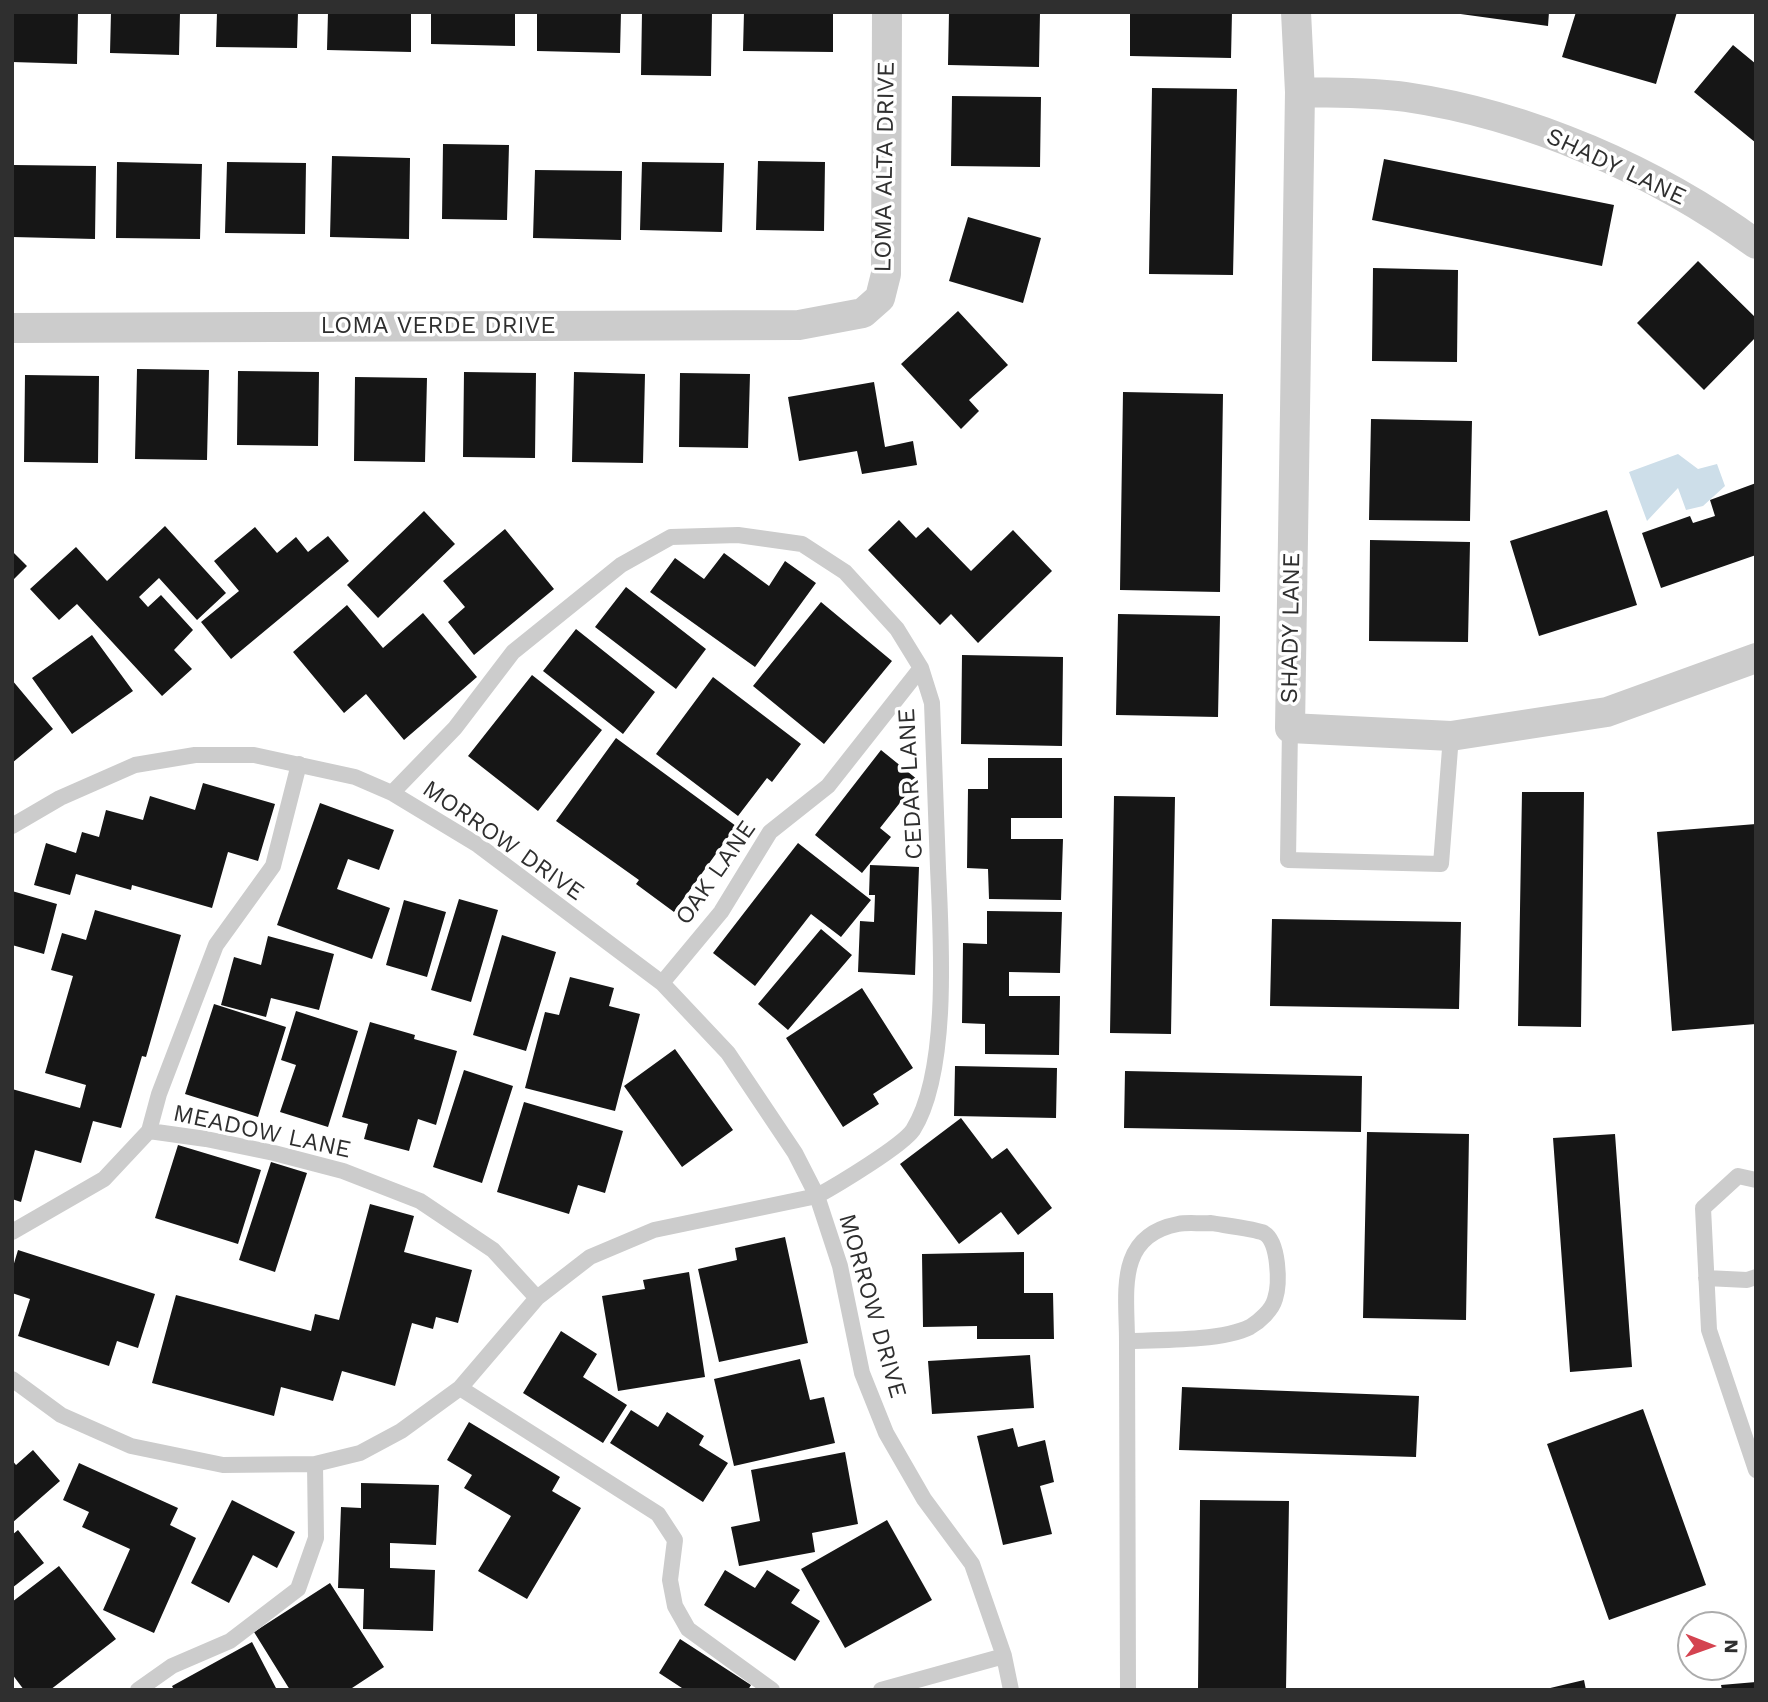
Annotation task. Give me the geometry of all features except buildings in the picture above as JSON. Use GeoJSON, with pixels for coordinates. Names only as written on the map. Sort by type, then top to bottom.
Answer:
{"type":"FeatureCollection","features":[{"type":"Feature","properties":{"kind":"street","name":"LOMA ALTA DRIVE"},"geometry":{"type":"LineString","coordinates":[[863,313],[880,298],[886,274],[887,12]]}},
{"type":"Feature","properties":{"kind":"street","name":"SHADY LANE"},"geometry":{"type":"LineString","coordinates":[[1296,12],[1300,92],[1290,727],[1451,736],[1607,712],[1756,657]]}},
{"type":"Feature","properties":{"kind":"street","name":"SHADY LANE"},"geometry":{"type":"LineString","coordinates":[[1300,92],[1405,97],[1519,125],[1578,145],[1633,170],[1682,195],[1756,244]]}},
{"type":"Feature","properties":{"kind":"street","name":"LOMA VERDE DRIVE"},"geometry":{"type":"LineString","coordinates":[[12,328],[799,326],[863,313]]}},
{"type":"Feature","properties":{"kind":"lane","name":"CEDAR LANE"},"geometry":{"type":"LineString","coordinates":[[392,793],[455,728],[513,652],[621,565],[671,537],[738,535],[802,544],[845,572],[897,629],[921,668],[932,703],[941,960],[936,1057],[925,1103],[912,1132],[817,1196]]}},
{"type":"Feature","properties":{"kind":"lane","name":"OAK LANE"},"geometry":{"type":"LineString","coordinates":[[662,983],[722,912],[770,832],[828,786],[921,668]]}},
{"type":"Feature","properties":{"kind":"lane"},"geometry":{"type":"LineString","coordinates":[[1290,727],[1288,860],[1441,864],[1451,736]]}},
{"type":"Feature","properties":{"kind":"lane","name":"MORROW DRIVE"},"geometry":{"type":"LineString","coordinates":[[12,826],[60,798],[135,765],[195,755],[254,755],[355,777],[392,793],[478,845],[662,983],[727,1053],[795,1153],[817,1196],[840,1266],[862,1373],[886,1433],[924,1499],[972,1564],[1004,1656],[1011,1690]]}},
{"type":"Feature","properties":{"kind":"lane"},"geometry":{"type":"LineString","coordinates":[[149,1131],[159,1094],[216,945],[272,866],[299,764]]}},
{"type":"Feature","properties":{"kind":"lane","name":"MEADOW LANE"},"geometry":{"type":"LineString","coordinates":[[12,1231],[104,1179],[149,1131],[274,1153],[343,1171],[420,1201],[493,1250],[537,1298]]}},
{"type":"Feature","properties":{"kind":"lane"},"geometry":{"type":"LineString","coordinates":[[1756,1180],[1738,1175],[1703,1208],[1709,1330],[1756,1470]]}},
{"type":"Feature","properties":{"kind":"lane","name":"MORROW DRIVE"},"geometry":{"type":"LineString","coordinates":[[12,1379],[61,1415],[131,1446],[223,1465],[315,1464],[360,1453],[401,1431],[460,1388],[537,1298],[590,1257],[654,1230],[817,1196]]}},
{"type":"Feature","properties":{"kind":"lane"},"geometry":{"type":"LineString","coordinates":[[1127,1341],[1203,1338],[1248,1328],[1262,1319],[1275,1301],[1278,1281],[1274,1245],[1264,1233],[1211,1223],[1177,1224],[1144,1238],[1134,1250],[1126,1282],[1128,1690]]}},
{"type":"Feature","properties":{"kind":"lane"},"geometry":{"type":"LineString","coordinates":[[1706,1278],[1747,1280],[1756,1277]]}},
{"type":"Feature","properties":{"kind":"lane"},"geometry":{"type":"LineString","coordinates":[[460,1388],[658,1514],[675,1540],[670,1580],[675,1606],[688,1629],[772,1690]]}},
{"type":"Feature","properties":{"kind":"lane"},"geometry":{"type":"LineString","coordinates":[[138,1690],[172,1666],[230,1641],[298,1589],[316,1538],[315,1464]]}},
{"type":"Feature","properties":{"kind":"lane"},"geometry":{"type":"LineString","coordinates":[[881,1690],[1004,1656]]}},
{"type":"Feature","properties":{"kind":"water"},"geometry":{"type":"Polygon","coordinates":[[[1678,454],[1698,469],[1717,464],[1725,486],[1703,506],[1686,510],[1678,488],[1647,521],[1629,472],[1678,454]]]}}]}
